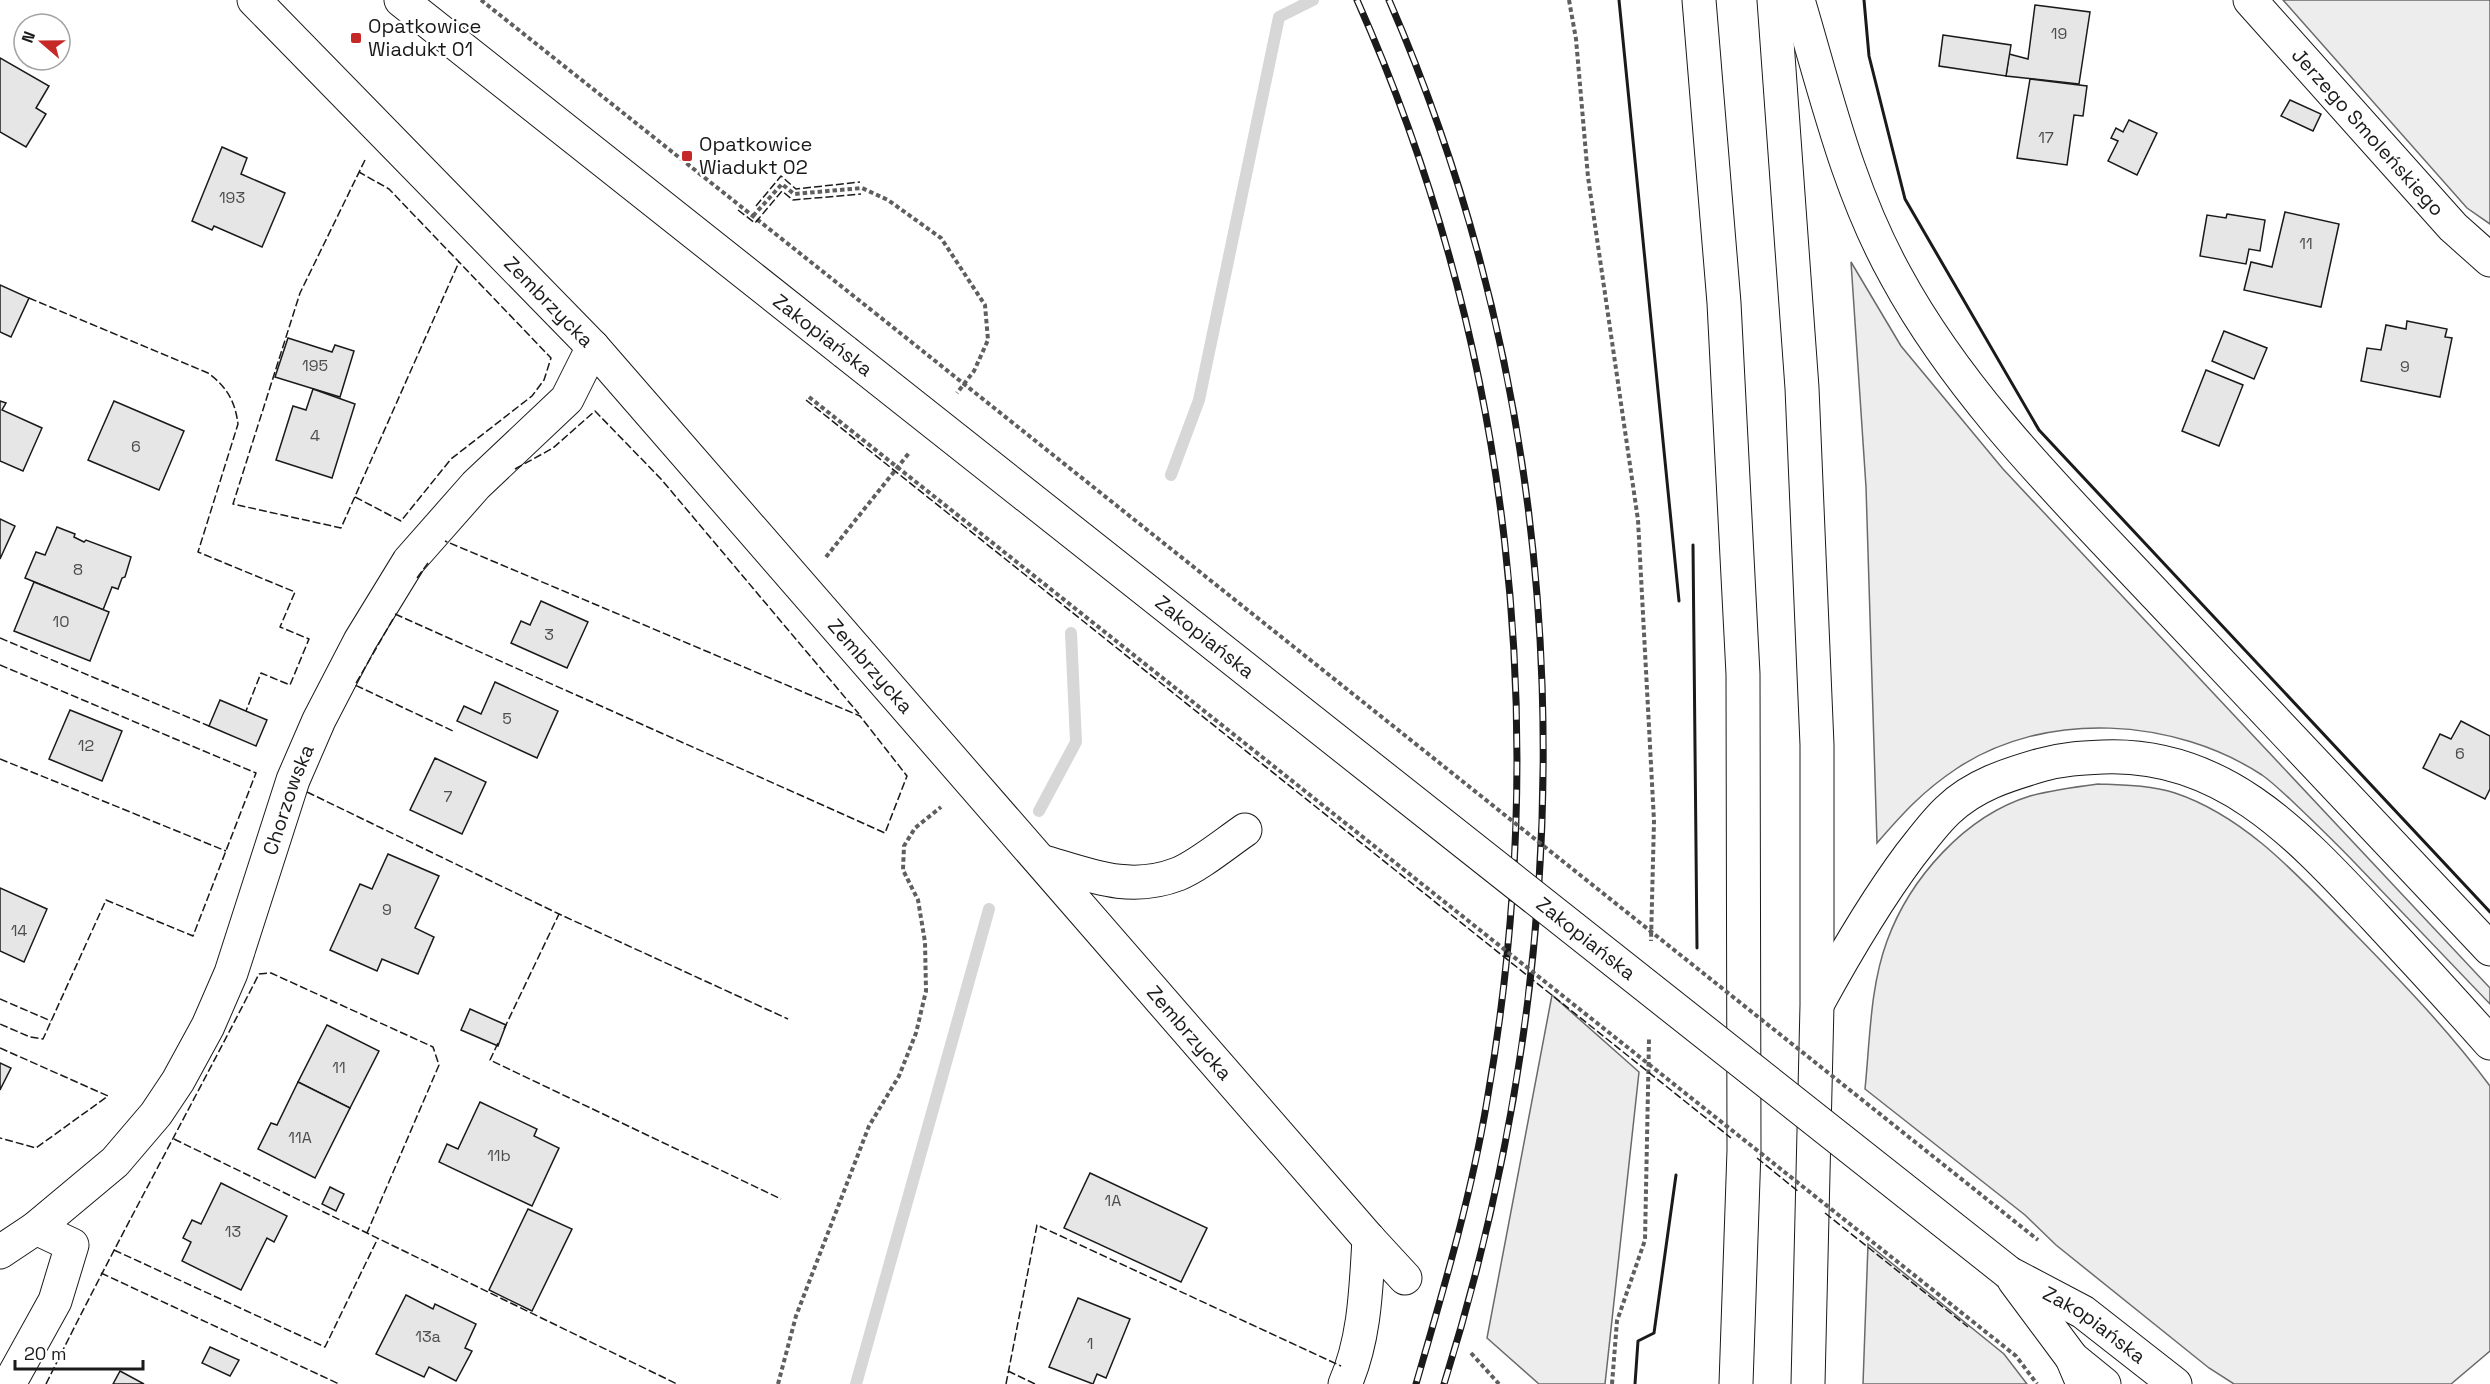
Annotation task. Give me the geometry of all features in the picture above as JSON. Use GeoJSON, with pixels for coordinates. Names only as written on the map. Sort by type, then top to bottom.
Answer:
{"type":"FeatureCollection","features":[{"type":"Feature","properties":{"kind":"main road","name":"Zembrzycka"},"geometry":{"type":"LineString","coordinates":[[254,0],[593,347],[1369,1239],[1406,1278]]}},
{"type":"Feature","properties":{"kind":"main road","name":"Zakopiańska"},"geometry":{"type":"LineString","coordinates":[[401,0],[2009,1273],[2083,1312],[2175,1384]]}},
{"type":"Feature","properties":{"kind":"main road"},"geometry":{"type":"LineString","coordinates":[[1699,0],[1724,303],[1743,674],[1744,1138],[1736,1384]]}},
{"type":"Feature","properties":{"kind":"main road"},"geometry":{"type":"LineString","coordinates":[[1774,0],[1787,154],[1808,508],[1817,745],[1817,1005],[1808,1384]]}},
{"type":"Feature","properties":{"kind":"main road"},"geometry":{"type":"LineString","coordinates":[[1798,0],[1840,146],[1858,198],[1896,278],[1928,329],[1989,412],[2062,495],[2490,950]]}},
{"type":"Feature","properties":{"kind":"main road","name":"Jerzego Smoleńskiego"},"geometry":{"type":"LineString","coordinates":[[2250,0],[2453,227],[2490,260]]}},
{"type":"Feature","properties":{"kind":"main road","name":"Chorzowska"},"geometry":{"type":"LineString","coordinates":[[0,1252],[36,1228],[115,1162],[156,1114],[178,1081],[208,1026],[231,973],[293,780],[319,720],[360,641],[409,561],[476,485],[567,399],[593,347]]}},
{"type":"Feature","properties":{"kind":"main road"},"geometry":{"type":"LineString","coordinates":[[1817,1005],[1858,929],[1893,879],[1948,810],[1976,789],[2004,776],[2062,759],[2121,756],[2153,759],[2178,765],[2235,790],[2265,811],[2355,896],[2490,1043]]}},
{"type":"Feature","properties":{"kind":"main road"},"geometry":{"type":"LineString","coordinates":[[1041,861],[1111,882],[1149,882],[1180,873],[1245,830]]}},
{"type":"Feature","properties":{"kind":"main road"},"geometry":{"type":"LineString","coordinates":[[9,1384],[55,1301],[72,1245],[36,1228]]}},
{"type":"Feature","properties":{"kind":"main road"},"geometry":{"type":"LineString","coordinates":[[1345,1384],[1354,1363],[1366,1298],[1369,1239]]}},
{"type":"Feature","properties":{"kind":"main road","name":"Zakopiańska"},"geometry":{"type":"LineString","coordinates":[[2009,1273],[2077,1371],[2104,1384]]}},
{"type":"Feature","properties":{"kind":"path"},"geometry":{"type":"LineString","coordinates":[[481,0],[2038,1240]]}},
{"type":"Feature","properties":{"kind":"path"},"geometry":{"type":"LineString","coordinates":[[1569,0],[1576,39],[1588,177],[1638,520],[1654,820],[1651,952]]}},
{"type":"Feature","properties":{"kind":"path"},"geometry":{"type":"LineString","coordinates":[[753,216],[782,184],[794,194],[862,188]]}},
{"type":"Feature","properties":{"kind":"path"},"geometry":{"type":"LineString","coordinates":[[808,397],[2016,1356],[2037,1384]]}},
{"type":"Feature","properties":{"kind":"path"},"geometry":{"type":"LineString","coordinates":[[778,1384],[795,1316],[869,1126],[899,1076],[916,1033],[924,1002],[926,942],[918,900],[903,870],[904,846],[915,828],[972,782]]}},
{"type":"Feature","properties":{"kind":"path"},"geometry":{"type":"LineString","coordinates":[[1612,1384],[1617,1321],[1645,1240],[1649,1036]]}},
{"type":"Feature","properties":{"kind":"path"},"geometry":{"type":"LineString","coordinates":[[1471,1353],[1499,1384]]}},
{"type":"Feature","properties":{"kind":"shaded area"},"geometry":{"type":"Polygon","coordinates":[[[2283,0],[2490,0],[2490,224],[2467,208],[2283,0]]]}},
{"type":"Feature","properties":{"kind":"shaded area"},"geometry":{"type":"Polygon","coordinates":[[[1851,262],[1901,346],[2003,469],[2490,988],[2490,1004],[2347,855],[2273,784],[2262,775],[2228,756],[2190,742],[2150,732],[2110,728],[2069,730],[2029,737],[1991,750],[1956,769],[1914,803],[1877,843],[1866,487],[1851,262]]]}},
{"type":"Feature","properties":{"kind":"shaded area"},"geometry":{"type":"Polygon","coordinates":[[[2098,784],[2166,790],[2226,817],[2249,834],[2293,871],[2389,969],[2441,1026],[2490,1086],[2490,1351],[2451,1384],[2234,1384],[2209,1368],[2056,1245],[2025,1215],[1865,1089],[1871,1014],[1881,959],[1897,918],[1925,873],[1962,834],[1983,818],[2006,805],[2038,794],[2098,784]]]}},
{"type":"Feature","properties":{"kind":"shaded area"},"geometry":{"type":"Polygon","coordinates":[[[1552,995],[1639,1072],[1605,1384],[1539,1384],[1487,1338],[1552,995]]]}},
{"type":"Feature","properties":{"kind":"shaded area"},"geometry":{"type":"Polygon","coordinates":[[[1868,1244],[2004,1354],[2027,1384],[1863,1384],[1868,1244]]]}},
{"type":"Feature","properties":{"kind":"building"},"geometry":{"type":"Polygon","coordinates":[[[2035,5],[2090,12],[2079,84],[2006,76],[2009,54],[2028,59],[2035,5]]]}},
{"type":"Feature","properties":{"kind":"building"},"geometry":{"type":"Polygon","coordinates":[[[1943,35],[2011,45],[2006,76],[1939,66],[1943,35]]]}},
{"type":"Feature","properties":{"kind":"building"},"geometry":{"type":"Polygon","coordinates":[[[0,58],[12,65],[12,72],[24,72],[49,86],[36,108],[46,114],[26,147],[0,132],[0,58]]]}},
{"type":"Feature","properties":{"kind":"building"},"geometry":{"type":"Polygon","coordinates":[[[2030,79],[2087,86],[2083,116],[2074,115],[2067,165],[2017,158],[2030,79]]]}},
{"type":"Feature","properties":{"kind":"building"},"geometry":{"type":"Polygon","coordinates":[[[2290,100],[2321,114],[2313,131],[2281,116],[2290,100]]]}},
{"type":"Feature","properties":{"kind":"building"},"geometry":{"type":"Polygon","coordinates":[[[2129,120],[2157,133],[2137,175],[2108,161],[2118,141],[2111,138],[2116,128],[2123,132],[2129,120]]]}},
{"type":"Feature","properties":{"kind":"building"},"geometry":{"type":"Polygon","coordinates":[[[222,147],[247,158],[241,174],[285,193],[262,247],[214,226],[212,230],[192,221],[222,147]]]}},
{"type":"Feature","properties":{"kind":"building"},"geometry":{"type":"Polygon","coordinates":[[[2285,212],[2339,224],[2321,307],[2244,290],[2251,262],[2272,267],[2285,212]]]}},
{"type":"Feature","properties":{"kind":"building"},"geometry":{"type":"Polygon","coordinates":[[[2227,214],[2265,220],[2260,251],[2249,249],[2246,264],[2200,256],[2207,215],[2226,218],[2227,214]]]}},
{"type":"Feature","properties":{"kind":"building"},"geometry":{"type":"Polygon","coordinates":[[[0,285],[29,298],[11,337],[0,332],[0,285]]]}},
{"type":"Feature","properties":{"kind":"building"},"geometry":{"type":"Polygon","coordinates":[[[2407,321],[2447,329],[2445,337],[2452,338],[2440,397],[2361,381],[2367,348],[2381,350],[2386,325],[2406,329],[2407,321]]]}},
{"type":"Feature","properties":{"kind":"building"},"geometry":{"type":"Polygon","coordinates":[[[2224,331],[2267,348],[2254,379],[2212,361],[2224,331]]]}},
{"type":"Feature","properties":{"kind":"building"},"geometry":{"type":"Polygon","coordinates":[[[288,338],[332,352],[335,345],[354,351],[340,397],[275,377],[288,338]]]}},
{"type":"Feature","properties":{"kind":"building"},"geometry":{"type":"Polygon","coordinates":[[[2206,370],[2243,385],[2219,446],[2182,431],[2206,370]]]}},
{"type":"Feature","properties":{"kind":"building"},"geometry":{"type":"Polygon","coordinates":[[[313,389],[355,404],[332,478],[276,460],[293,406],[306,410],[313,389]]]}},
{"type":"Feature","properties":{"kind":"building"},"geometry":{"type":"Polygon","coordinates":[[[0,401],[6,403],[2,410],[42,428],[23,471],[0,461],[0,401]]]}},
{"type":"Feature","properties":{"kind":"building"},"geometry":{"type":"Polygon","coordinates":[[[114,401],[184,431],[159,490],[88,460],[114,401]]]}},
{"type":"Feature","properties":{"kind":"building"},"geometry":{"type":"Polygon","coordinates":[[[0,519],[15,526],[0,559],[0,519]]]}},
{"type":"Feature","properties":{"kind":"building"},"geometry":{"type":"Polygon","coordinates":[[[57,527],[75,534],[74,537],[84,542],[86,540],[131,557],[125,577],[122,578],[118,589],[112,587],[103,610],[25,578],[36,552],[45,555],[57,527]]]}},
{"type":"Feature","properties":{"kind":"building"},"geometry":{"type":"Polygon","coordinates":[[[34,582],[109,612],[90,661],[14,631],[34,582]]]}},
{"type":"Feature","properties":{"kind":"building"},"geometry":{"type":"Polygon","coordinates":[[[541,601],[588,622],[567,668],[511,643],[521,621],[530,625],[541,601]]]}},
{"type":"Feature","properties":{"kind":"building"},"geometry":{"type":"Polygon","coordinates":[[[495,682],[558,711],[537,758],[457,721],[464,706],[481,714],[495,682]]]}},
{"type":"Feature","properties":{"kind":"building"},"geometry":{"type":"Polygon","coordinates":[[[220,700],[267,720],[256,746],[209,726],[220,700]]]}},
{"type":"Feature","properties":{"kind":"building"},"geometry":{"type":"Polygon","coordinates":[[[70,710],[122,731],[102,781],[49,759],[70,710]]]}},
{"type":"Feature","properties":{"kind":"building"},"geometry":{"type":"Polygon","coordinates":[[[2461,721],[2490,736],[2490,789],[2485,799],[2423,768],[2440,734],[2451,739],[2461,721]]]}},
{"type":"Feature","properties":{"kind":"building"},"geometry":{"type":"Polygon","coordinates":[[[435,758],[486,782],[462,834],[410,810],[435,758]]]}},
{"type":"Feature","properties":{"kind":"building"},"geometry":{"type":"Polygon","coordinates":[[[388,854],[439,876],[415,928],[434,937],[418,974],[382,959],[377,971],[330,950],[360,884],[372,889],[388,854]]]}},
{"type":"Feature","properties":{"kind":"building"},"geometry":{"type":"Polygon","coordinates":[[[0,888],[47,909],[24,962],[0,951],[0,888]]]}},
{"type":"Feature","properties":{"kind":"building"},"geometry":{"type":"Polygon","coordinates":[[[470,1009],[506,1025],[498,1046],[461,1030],[470,1009]]]}},
{"type":"Feature","properties":{"kind":"building"},"geometry":{"type":"Polygon","coordinates":[[[327,1025],[379,1051],[350,1108],[298,1082],[327,1025]]]}},
{"type":"Feature","properties":{"kind":"building"},"geometry":{"type":"Polygon","coordinates":[[[0,1063],[11,1068],[0,1090],[0,1063]]]}},
{"type":"Feature","properties":{"kind":"building"},"geometry":{"type":"Polygon","coordinates":[[[298,1082],[350,1108],[315,1178],[258,1149],[271,1123],[277,1125],[298,1082]]]}},
{"type":"Feature","properties":{"kind":"building"},"geometry":{"type":"Polygon","coordinates":[[[480,1102],[537,1129],[534,1136],[559,1148],[532,1206],[439,1162],[447,1144],[458,1149],[480,1102]]]}},
{"type":"Feature","properties":{"kind":"building"},"geometry":{"type":"Polygon","coordinates":[[[1090,1173],[1207,1228],[1181,1282],[1064,1228],[1090,1173]]]}},
{"type":"Feature","properties":{"kind":"building"},"geometry":{"type":"Polygon","coordinates":[[[221,1183],[287,1216],[274,1242],[267,1238],[241,1290],[182,1261],[191,1242],[183,1238],[192,1220],[201,1224],[221,1183]]]}},
{"type":"Feature","properties":{"kind":"building"},"geometry":{"type":"Polygon","coordinates":[[[330,1187],[344,1194],[336,1211],[322,1204],[330,1187]]]}},
{"type":"Feature","properties":{"kind":"building"},"geometry":{"type":"Polygon","coordinates":[[[528,1209],[572,1229],[532,1311],[489,1290],[528,1209]]]}},
{"type":"Feature","properties":{"kind":"building"},"geometry":{"type":"Polygon","coordinates":[[[406,1295],[433,1309],[435,1304],[476,1324],[465,1348],[472,1351],[456,1381],[429,1367],[424,1377],[376,1354],[406,1295]]]}},
{"type":"Feature","properties":{"kind":"building"},"geometry":{"type":"Polygon","coordinates":[[[1078,1298],[1130,1319],[1106,1378],[1097,1374],[1093,1384],[1049,1367],[1078,1298]]]}},
{"type":"Feature","properties":{"kind":"building"},"geometry":{"type":"Polygon","coordinates":[[[210,1347],[239,1360],[230,1376],[202,1363],[210,1347]]]}},
{"type":"Feature","properties":{"kind":"building"},"geometry":{"type":"Polygon","coordinates":[[[120,1371],[144,1384],[113,1384],[120,1371]]]}},
{"type":"Feature","properties":{"kind":"waterway"},"geometry":{"type":"LineString","coordinates":[[1171,475],[1199,400],[1279,17],[1313,0]]}},
{"type":"Feature","properties":{"kind":"waterway"},"geometry":{"type":"LineString","coordinates":[[1039,811],[1076,742],[1071,633]]}},
{"type":"Feature","properties":{"kind":"waterway"},"geometry":{"type":"LineString","coordinates":[[856,1384],[989,909]]}},
{"type":"Feature","properties":{"kind":"railway"},"geometry":{"type":"LineString","coordinates":[[1357,0],[1410,132],[1452,266],[1483,403],[1504,541],[1515,680],[1516,820],[1506,961],[1487,1101],[1465,1208],[1416,1384]]}},
{"type":"Feature","properties":{"kind":"railway"},"geometry":{"type":"LineString","coordinates":[[1389,0],[1452,167],[1499,338],[1528,511],[1542,686],[1540,862],[1523,1037],[1491,1212],[1444,1384]]}},
{"type":"Feature","properties":{"kind":"fence"},"geometry":{"type":"LineString","coordinates":[[365,160],[300,293],[233,504],[341,528],[459,262]]}},
{"type":"Feature","properties":{"kind":"fence"},"geometry":{"type":"LineString","coordinates":[[355,497],[401,521],[451,459],[532,396],[544,380],[551,358],[389,189],[359,172]]}},
{"type":"Feature","properties":{"kind":"fence"},"geometry":{"type":"LineString","coordinates":[[756,206],[781,176],[796,189],[860,182]]}},
{"type":"Feature","properties":{"kind":"fence"},"geometry":{"type":"LineString","coordinates":[[738,210],[755,223],[782,191],[793,200],[861,194]]}},
{"type":"Feature","properties":{"kind":"fence"},"geometry":{"type":"LineString","coordinates":[[29,298],[208,373],[229,395],[235,408],[238,424],[198,552],[295,592],[280,627],[309,639],[290,685],[261,673],[246,711]]}},
{"type":"Feature","properties":{"kind":"fence"},"geometry":{"type":"LineString","coordinates":[[806,400],[1731,1138]]}},
{"type":"Feature","properties":{"kind":"fence"},"geometry":{"type":"LineString","coordinates":[[515,469],[553,448],[595,411],[661,479],[859,714]]}},
{"type":"Feature","properties":{"kind":"fence"},"geometry":{"type":"LineString","coordinates":[[395,614],[885,833],[907,776],[860,716],[445,541]]}},
{"type":"Feature","properties":{"kind":"fence"},"geometry":{"type":"LineString","coordinates":[[417,578],[428,563]]}},
{"type":"Feature","properties":{"kind":"fence"},"geometry":{"type":"LineString","coordinates":[[393,619],[355,685],[453,731]]}},
{"type":"Feature","properties":{"kind":"fence"},"geometry":{"type":"LineString","coordinates":[[0,638],[209,726]]}},
{"type":"Feature","properties":{"kind":"fence"},"geometry":{"type":"LineString","coordinates":[[0,665],[256,773],[193,936],[106,900],[43,1039],[30,1037],[0,1024]]}},
{"type":"Feature","properties":{"kind":"fence"},"geometry":{"type":"LineString","coordinates":[[0,759],[226,851]]}},
{"type":"Feature","properties":{"kind":"fence"},"geometry":{"type":"LineString","coordinates":[[307,792],[559,914],[788,1019]]}},
{"type":"Feature","properties":{"kind":"fence"},"geometry":{"type":"LineString","coordinates":[[504,1029],[559,914]]}},
{"type":"Feature","properties":{"kind":"fence"},"geometry":{"type":"LineString","coordinates":[[46,1384],[259,974],[271,973],[433,1047],[439,1065],[367,1233]]}},
{"type":"Feature","properties":{"kind":"fence"},"geometry":{"type":"LineString","coordinates":[[0,999],[51,1021]]}},
{"type":"Feature","properties":{"kind":"fence"},"geometry":{"type":"LineString","coordinates":[[498,1043],[490,1060],[781,1199]]}},
{"type":"Feature","properties":{"kind":"fence"},"geometry":{"type":"LineString","coordinates":[[0,1048],[108,1096],[36,1148],[0,1138]]}},
{"type":"Feature","properties":{"kind":"fence"},"geometry":{"type":"LineString","coordinates":[[174,1139],[677,1384]]}},
{"type":"Feature","properties":{"kind":"fence"},"geometry":{"type":"LineString","coordinates":[[1757,1158],[1799,1192]]}},
{"type":"Feature","properties":{"kind":"fence"},"geometry":{"type":"LineString","coordinates":[[1825,1213],[1968,1327]]}},
{"type":"Feature","properties":{"kind":"fence"},"geometry":{"type":"LineString","coordinates":[[1006,1384],[1037,1225],[1341,1366]]}},
{"type":"Feature","properties":{"kind":"fence"},"geometry":{"type":"LineString","coordinates":[[114,1250],[325,1347],[378,1238]]}},
{"type":"Feature","properties":{"kind":"fence"},"geometry":{"type":"LineString","coordinates":[[101,1273],[339,1384]]}},
{"type":"Feature","properties":{"kind":"fence"},"geometry":{"type":"LineString","coordinates":[[1008,1371],[1035,1384]]}},
{"type":"Feature","properties":{"kind":"wall"},"geometry":{"type":"LineString","coordinates":[[1619,0],[1679,601]]}},
{"type":"Feature","properties":{"kind":"wall"},"geometry":{"type":"LineString","coordinates":[[1864,0],[1869,56],[1905,199],[2039,430],[2490,912]]}},
{"type":"Feature","properties":{"kind":"wall"},"geometry":{"type":"LineString","coordinates":[[1693,545],[1697,948]]}},
{"type":"Feature","properties":{"kind":"wall"},"geometry":{"type":"LineString","coordinates":[[1635,1384],[1638,1341],[1654,1333],[1676,1175]]}},
{"type":"Feature","properties":{"kind":"place","name":"Opatkowice Wiadukt 01"},"geometry":{"type":"Point","coordinates":[356,38]}},
{"type":"Feature","properties":{"kind":"place","name":"Opatkowice Wiadukt 02"},"geometry":{"type":"Point","coordinates":[687,156]}}]}
